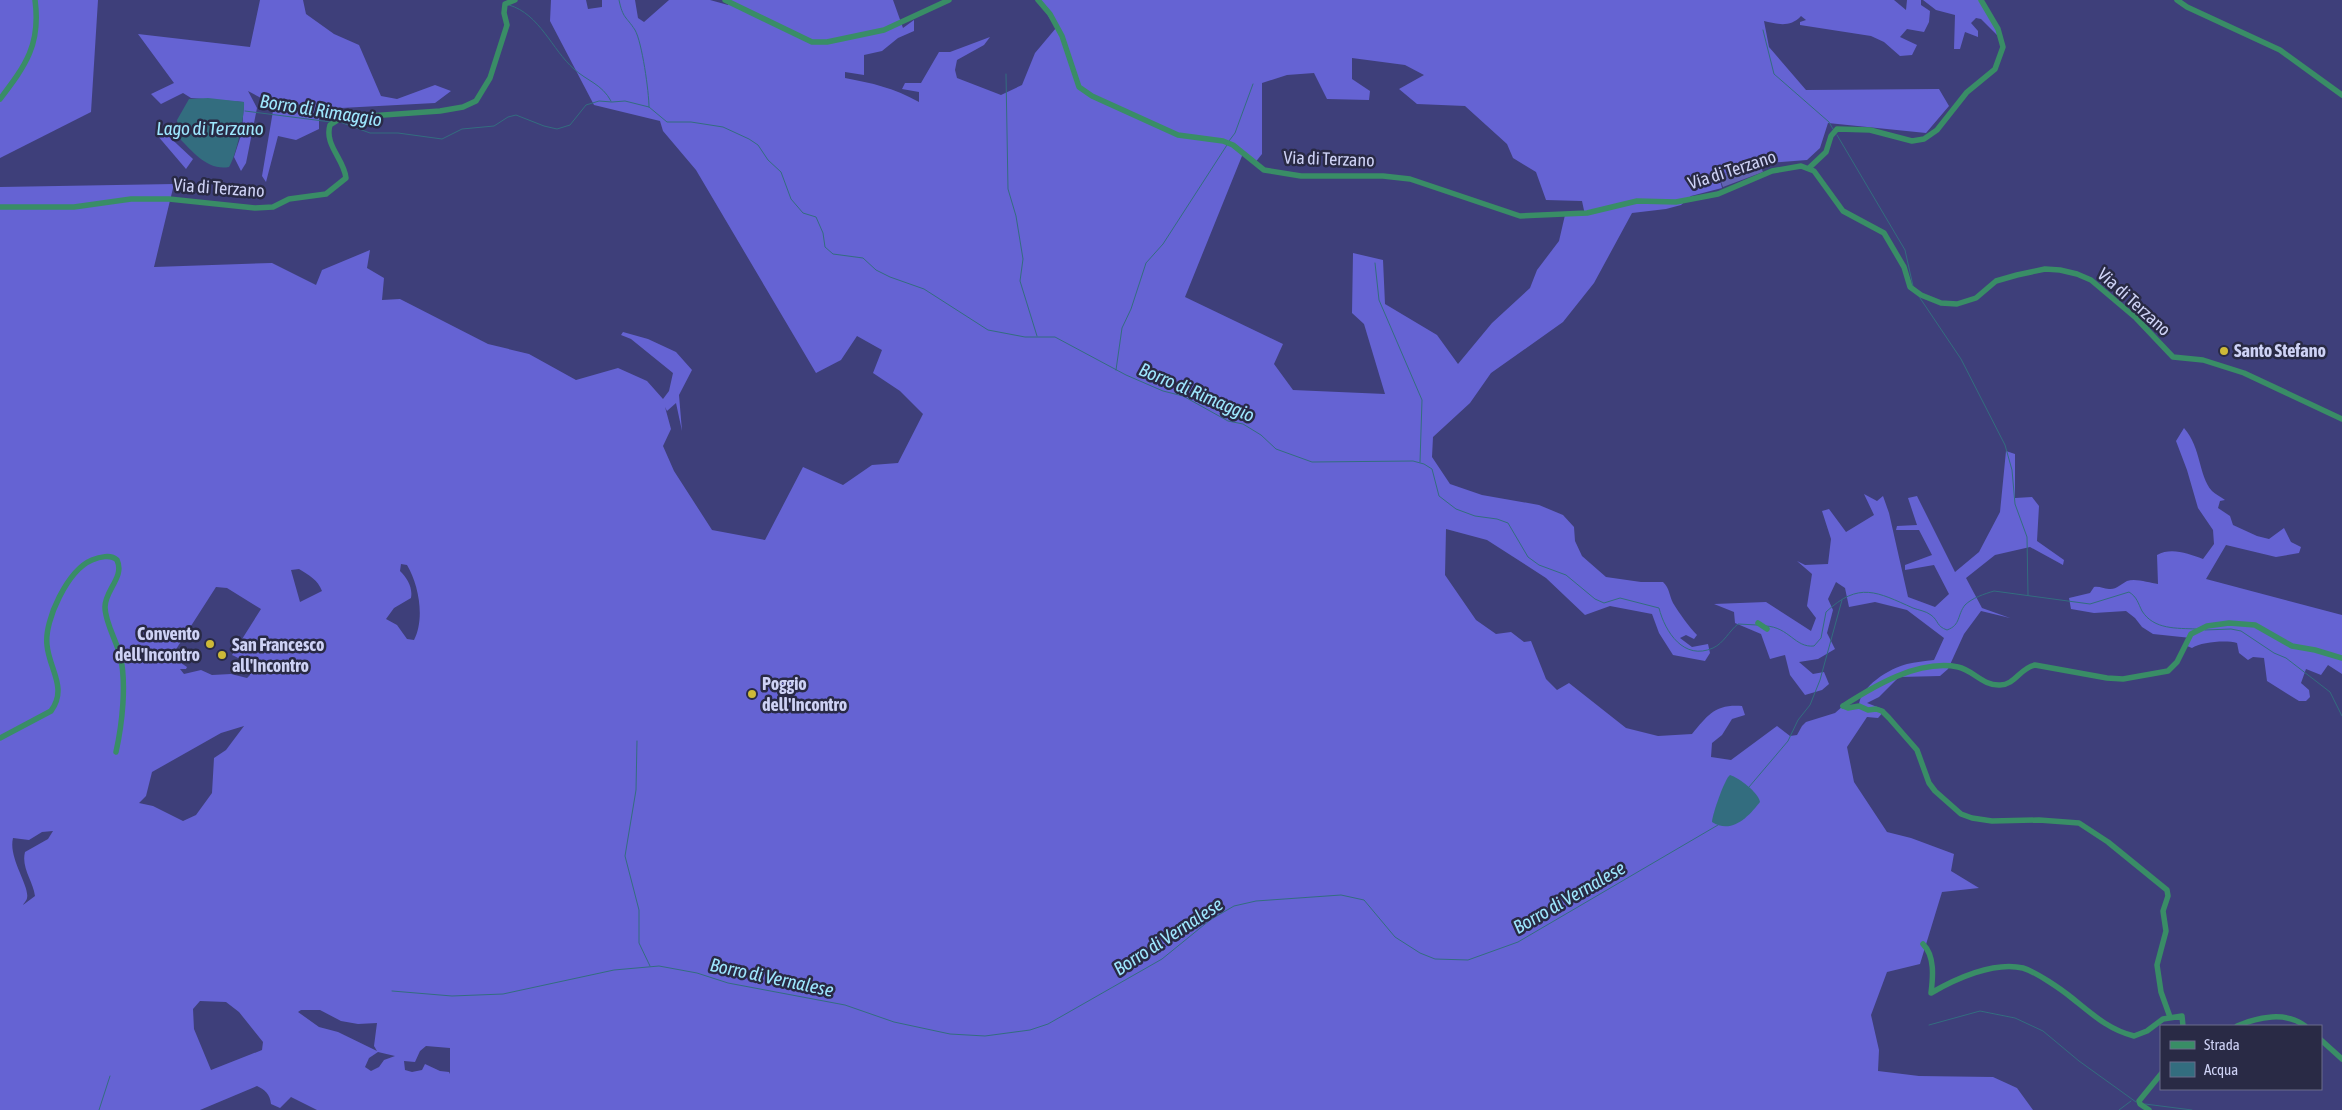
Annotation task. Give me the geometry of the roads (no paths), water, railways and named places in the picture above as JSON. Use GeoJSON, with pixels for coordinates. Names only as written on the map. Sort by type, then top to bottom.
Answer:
{"type":"FeatureCollection","features":[{"type":"Feature","properties":{"kind":"street"},"geometry":{"type":"LineString","coordinates":[[0,100],[27,59],[36,37],[38,19],[35,0]]}},
{"type":"Feature","properties":{"kind":"street","name":"Via di Terzano"},"geometry":{"type":"LineString","coordinates":[[0,207],[74,207],[131,198],[169,199],[256,208],[272,207],[289,199],[326,194],[346,178],[345,172],[331,144],[328,132],[330,125],[342,118],[440,111],[463,107],[476,101],[490,78],[507,25],[504,12],[505,4],[515,0]]}},
{"type":"Feature","properties":{"kind":"street"},"geometry":{"type":"LineString","coordinates":[[725,0],[812,42],[827,42],[884,30],[950,0]]}},
{"type":"Feature","properties":{"kind":"street","name":"Via di Terzano"},"geometry":{"type":"LineString","coordinates":[[1038,0],[1050,14],[1062,36],[1079,87],[1092,96],[1178,135],[1223,141],[1233,145],[1264,170],[1288,175],[1383,176],[1410,179],[1520,216],[1533,216],[1587,213],[1637,201],[1676,202],[1718,194],[1772,171],[1801,166],[1814,171],[1844,211],[1884,233],[1904,267],[1910,287],[1921,295],[1941,303],[1956,304],[1976,298],[1996,282],[2017,275],[2045,270],[2060,270],[2077,274],[2091,280],[2136,318],[2173,357],[2203,360],[2244,373],[2291,397],[2342,419]]}},
{"type":"Feature","properties":{"kind":"street"},"geometry":{"type":"LineString","coordinates":[[1809,168],[1826,152],[1832,132],[1837,129],[1870,130],[1912,141],[1924,139],[1937,130],[1961,98],[1993,70],[2003,47],[1998,29],[1981,0]]}},
{"type":"Feature","properties":{"kind":"street"},"geometry":{"type":"LineString","coordinates":[[2177,0],[2187,7],[2280,50],[2342,95]]}},
{"type":"Feature","properties":{"kind":"street"},"geometry":{"type":"LineString","coordinates":[[0,738],[51,711],[55,706],[59,689],[47,648],[46,636],[51,618],[76,571],[94,558],[109,556],[117,560],[119,569],[118,577],[108,592],[105,609],[122,663],[122,696],[116,752]]}},
{"type":"Feature","properties":{"kind":"street"},"geometry":{"type":"LineString","coordinates":[[1758,623],[1767,628]]}},
{"type":"Feature","properties":{"kind":"street"},"geometry":{"type":"LineString","coordinates":[[2170,1017],[2161,992],[2157,965],[2166,931],[2163,911],[2168,896],[2167,890],[2108,842],[2080,823],[2039,820],[1992,821],[1962,814],[1935,791],[1929,783],[1917,750],[1882,711],[1876,709],[1868,710],[1859,706],[1848,708],[1843,706],[1861,694],[1903,673],[1924,668],[1957,667],[1964,669],[1985,682],[1998,686],[2007,684],[2025,668],[2035,665],[2123,679],[2168,672],[2178,662],[2191,634],[2207,626],[2229,623],[2255,625],[2292,646],[2342,658]]}},
{"type":"Feature","properties":{"kind":"street"},"geometry":{"type":"LineString","coordinates":[[1923,944],[1928,948],[1931,959],[1933,972],[1931,993],[1969,974],[1994,969],[2017,968],[2029,971],[2060,989],[2118,1032],[2134,1036],[2170,1017],[2182,1016],[2184,1025]]}},
{"type":"Feature","properties":{"kind":"street"},"geometry":{"type":"LineString","coordinates":[[2241,1025],[2265,1017],[2297,1020],[2304,1025]]}},
{"type":"Feature","properties":{"kind":"street"},"geometry":{"type":"LineString","coordinates":[[2322,1041],[2342,1059]]}},
{"type":"Feature","properties":{"kind":"street"},"geometry":{"type":"LineString","coordinates":[[2149,1110],[2140,1104],[2139,1101],[2160,1075]]}},
{"type":"Feature","properties":{"kind":"water","name":"Lago di Terzano"},"geometry":{"type":"Polygon","coordinates":[[[208,98],[244,102],[240,136],[229,167],[214,166],[208,163],[196,155],[180,139],[177,120],[189,99],[208,98]]]}},
{"type":"Feature","properties":{"kind":"water"},"geometry":{"type":"Polygon","coordinates":[[[1730,775],[1748,786],[1759,798],[1760,802],[1751,813],[1739,822],[1733,825],[1719,825],[1712,822],[1722,789],[1730,775]]]}},
{"type":"Feature","properties":{"kind":"waterway"},"geometry":{"type":"LineString","coordinates":[[619,0],[623,14],[638,36],[643,56],[649,107]]}},
{"type":"Feature","properties":{"kind":"waterway"},"geometry":{"type":"LineString","coordinates":[[509,5],[529,16],[545,33],[566,61],[594,83],[611,101]]}},
{"type":"Feature","properties":{"kind":"waterway"},"geometry":{"type":"LineString","coordinates":[[1763,30],[1774,74],[1829,122],[1833,129]]}},
{"type":"Feature","properties":{"kind":"waterway"},"geometry":{"type":"LineString","coordinates":[[1006,74],[1008,189],[1016,216],[1023,259],[1020,281],[1037,336]]}},
{"type":"Feature","properties":{"kind":"waterway"},"geometry":{"type":"LineString","coordinates":[[1229,141],[1235,133],[1253,84]]}},
{"type":"Feature","properties":{"kind":"waterway","name":"Borro di Rimaggio"},"geometry":{"type":"LineString","coordinates":[[340,122],[370,133],[398,133],[442,139],[462,129],[494,126],[508,117],[516,115],[557,129],[570,125],[586,105],[599,101],[625,101],[649,107],[667,122],[691,122],[723,127],[758,145],[768,160],[781,172],[791,199],[803,213],[816,217],[823,233],[825,247],[833,254],[863,258],[876,270],[924,289],[988,330],[1025,337],[1055,337],[1126,375],[1163,391],[1183,396],[1228,421],[1243,424],[1261,435],[1276,449],[1312,462],[1413,461],[1424,464],[1432,469],[1439,496],[1456,509],[1475,516],[1497,519],[1508,523],[1528,557],[1539,565],[1566,575],[1595,599],[1604,603],[1620,598],[1659,608],[1671,635],[1677,642],[1693,651],[1713,648],[1738,624],[1757,625]]}},
{"type":"Feature","properties":{"kind":"waterway","name":"Borro di Rimaggio"},"geometry":{"type":"LineString","coordinates":[[245,111],[331,122]]}},
{"type":"Feature","properties":{"kind":"waterway"},"geometry":{"type":"LineString","coordinates":[[1837,135],[1905,250],[1913,286]]}},
{"type":"Feature","properties":{"kind":"waterway"},"geometry":{"type":"LineString","coordinates":[[1116,370],[1122,328],[1131,309],[1146,263],[1163,244],[1227,145]]}},
{"type":"Feature","properties":{"kind":"waterway"},"geometry":{"type":"LineString","coordinates":[[1375,263],[1379,300],[1422,400],[1420,462]]}},
{"type":"Feature","properties":{"kind":"waterway"},"geometry":{"type":"LineString","coordinates":[[1920,298],[1961,359],[2005,445],[2012,470],[2015,504],[2027,537],[2028,595]]}},
{"type":"Feature","properties":{"kind":"waterway","name":"Borro di Rimaggio"},"geometry":{"type":"LineString","coordinates":[[1766,626],[1781,630],[1802,644],[1814,646],[1821,638],[1826,612],[1848,596],[1868,592],[1927,612],[1934,617],[1941,627],[1947,630],[1955,625],[1965,605],[1978,596],[1994,591],[2090,604],[2129,592],[2136,598],[2142,611],[2153,622],[2166,627],[2196,629]]}},
{"type":"Feature","properties":{"kind":"waterway","name":"Borro di Vernalese"},"geometry":{"type":"LineString","coordinates":[[1749,787],[1788,741],[1798,720],[1810,705],[1820,680],[1842,600]]}},
{"type":"Feature","properties":{"kind":"waterway","name":"Borro di Rimaggio"},"geometry":{"type":"LineString","coordinates":[[2205,630],[2231,629],[2241,631],[2274,653],[2286,658],[2330,692],[2342,716]]}},
{"type":"Feature","properties":{"kind":"waterway"},"geometry":{"type":"LineString","coordinates":[[637,741],[636,790],[625,856],[639,910],[639,943],[650,966]]}},
{"type":"Feature","properties":{"kind":"waterway","name":"Borro di Vernalese"},"geometry":{"type":"LineString","coordinates":[[392,991],[452,996],[503,994],[614,970],[659,966],[697,973],[728,983],[845,1005],[894,1022],[950,1034],[985,1036],[1030,1030],[1048,1024],[1162,959],[1210,920],[1234,906],[1256,901],[1341,895],[1364,900],[1395,937],[1420,953],[1435,959],[1468,960],[1518,942],[1718,825]]}},
{"type":"Feature","properties":{"kind":"waterway"},"geometry":{"type":"LineString","coordinates":[[1929,1025],[1980,1011],[2015,1018],[2043,1031],[2079,1061],[2136,1102]]}},
{"type":"Feature","properties":{"kind":"waterway"},"geometry":{"type":"LineString","coordinates":[[99,1110],[110,1076]]}},
{"type":"Feature","properties":{"kind":"waterway"},"geometry":{"type":"LineString","coordinates":[[2119,1110],[2131,1101]]}},
{"type":"Feature","properties":{"kind":"waterway"},"geometry":{"type":"LineString","coordinates":[[2145,1104],[2192,1110]]}},
{"type":"Feature","properties":{"kind":"place","name":"Santo Stefano"},"geometry":{"type":"Point","coordinates":[2224,351]}},
{"type":"Feature","properties":{"kind":"place","name":"Convento dell'Incontro"},"geometry":{"type":"Point","coordinates":[210,644]}},
{"type":"Feature","properties":{"kind":"place","name":"San Francesco all'Incontro"},"geometry":{"type":"Point","coordinates":[222,655]}},
{"type":"Feature","properties":{"kind":"place","name":"Poggio dell'Incontro"},"geometry":{"type":"Point","coordinates":[752,694]}}]}
